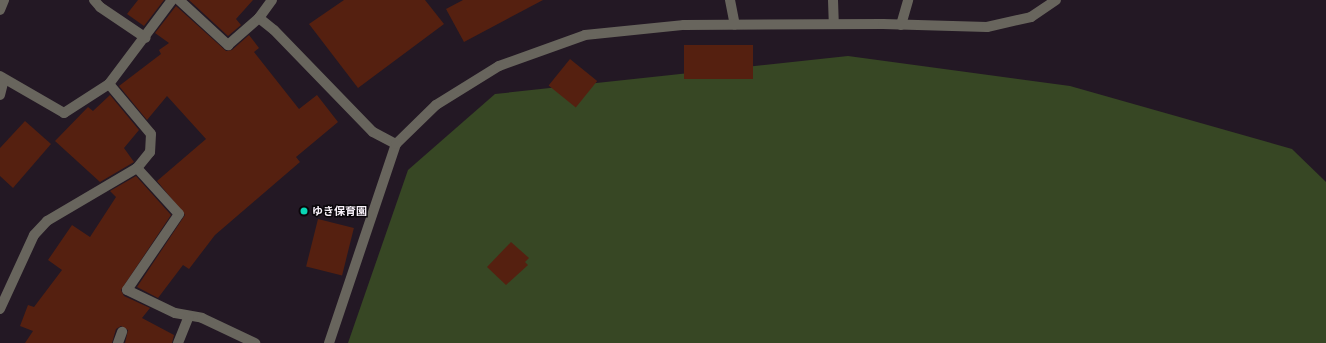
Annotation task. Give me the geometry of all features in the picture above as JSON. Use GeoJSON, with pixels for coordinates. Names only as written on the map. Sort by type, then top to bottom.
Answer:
{"type":"FeatureCollection","features":[{"type":"Feature","properties":{"kind":"street"},"geometry":{"type":"LineString","coordinates":[[0,10],[4,0]]}},
{"type":"Feature","properties":{"kind":"street"},"geometry":{"type":"LineString","coordinates":[[94,0],[100,7],[146,38]]}},
{"type":"Feature","properties":{"kind":"street"},"geometry":{"type":"LineString","coordinates":[[0,95],[2,77],[64,113],[110,84],[146,38],[172,0]]}},
{"type":"Feature","properties":{"kind":"street"},"geometry":{"type":"LineString","coordinates":[[179,0],[228,45],[259,18],[272,0]]}},
{"type":"Feature","properties":{"kind":"street"},"geometry":{"type":"LineString","coordinates":[[730,0],[735,25]]}},
{"type":"Feature","properties":{"kind":"street"},"geometry":{"type":"LineString","coordinates":[[834,0],[834,24]]}},
{"type":"Feature","properties":{"kind":"street"},"geometry":{"type":"LineString","coordinates":[[901,24],[908,0]]}},
{"type":"Feature","properties":{"kind":"street"},"geometry":{"type":"LineString","coordinates":[[329,343],[396,144],[436,105],[499,66],[585,35],[684,25],[901,24],[987,27],[1031,17],[1056,0]]}},
{"type":"Feature","properties":{"kind":"street"},"geometry":{"type":"LineString","coordinates":[[259,18],[274,30],[373,132],[396,144]]}},
{"type":"Feature","properties":{"kind":"street"},"geometry":{"type":"LineString","coordinates":[[0,309],[34,235],[47,221],[137,168],[150,152],[151,134],[110,84]]}},
{"type":"Feature","properties":{"kind":"street"},"geometry":{"type":"LineString","coordinates":[[137,168],[179,214],[127,290],[176,313],[202,318],[255,343]]}},
{"type":"Feature","properties":{"kind":"street"},"geometry":{"type":"LineString","coordinates":[[178,343],[189,316]]}},
{"type":"Feature","properties":{"kind":"street"},"geometry":{"type":"LineString","coordinates":[[118,343],[122,332]]}},
{"type":"Feature","properties":{"kind":"green space"},"geometry":{"type":"Polygon","coordinates":[[[848,56],[1070,86],[1292,149],[1326,182],[1326,343],[348,343],[408,170],[495,94],[848,56]]]}},
{"type":"Feature","properties":{"kind":"building"},"geometry":{"type":"Polygon","coordinates":[[[138,0],[164,0],[144,26],[127,14],[138,0]]]}},
{"type":"Feature","properties":{"kind":"building"},"geometry":{"type":"Polygon","coordinates":[[[189,0],[253,0],[236,19],[241,25],[228,36],[189,0]]]}},
{"type":"Feature","properties":{"kind":"building"},"geometry":{"type":"Polygon","coordinates":[[[344,0],[425,0],[444,24],[358,88],[309,24],[344,0]]]}},
{"type":"Feature","properties":{"kind":"building"},"geometry":{"type":"Polygon","coordinates":[[[463,0],[543,0],[464,42],[446,9],[463,0]]]}},
{"type":"Feature","properties":{"kind":"building"},"geometry":{"type":"Polygon","coordinates":[[[176,6],[226,51],[232,50],[249,35],[259,48],[254,52],[299,109],[317,95],[338,122],[296,157],[300,162],[215,235],[189,269],[183,265],[158,298],[137,287],[185,215],[157,181],[206,139],[167,96],[147,120],[119,86],[161,54],[159,50],[169,43],[155,33],[176,6]]]}},
{"type":"Feature","properties":{"kind":"building"},"geometry":{"type":"Polygon","coordinates":[[[684,45],[753,45],[753,79],[684,79],[684,45]]]}},
{"type":"Feature","properties":{"kind":"building"},"geometry":{"type":"Polygon","coordinates":[[[570,59],[597,81],[576,107],[549,85],[570,59]]]}},
{"type":"Feature","properties":{"kind":"building"},"geometry":{"type":"Polygon","coordinates":[[[110,95],[139,130],[124,148],[134,162],[100,182],[55,141],[88,107],[93,111],[110,95]]]}},
{"type":"Feature","properties":{"kind":"building"},"geometry":{"type":"Polygon","coordinates":[[[25,121],[51,144],[13,188],[0,176],[0,148],[25,121]]]}},
{"type":"Feature","properties":{"kind":"building"},"geometry":{"type":"Polygon","coordinates":[[[136,176],[171,215],[121,290],[124,296],[150,308],[142,318],[174,335],[172,343],[125,343],[128,330],[121,326],[116,329],[112,343],[25,343],[33,331],[20,326],[28,305],[34,307],[62,270],[48,260],[72,225],[90,237],[116,197],[110,191],[136,176]]]}},
{"type":"Feature","properties":{"kind":"building"},"geometry":{"type":"Polygon","coordinates":[[[318,219],[354,228],[342,275],[306,267],[318,219]]]}},
{"type":"Feature","properties":{"kind":"building"},"geometry":{"type":"Polygon","coordinates":[[[511,242],[529,258],[525,262],[528,265],[506,285],[487,267],[511,242]]]}},
{"type":"Feature","properties":{"kind":"place","name":"ゆき保育園"},"geometry":{"type":"Point","coordinates":[304,211]}}]}
